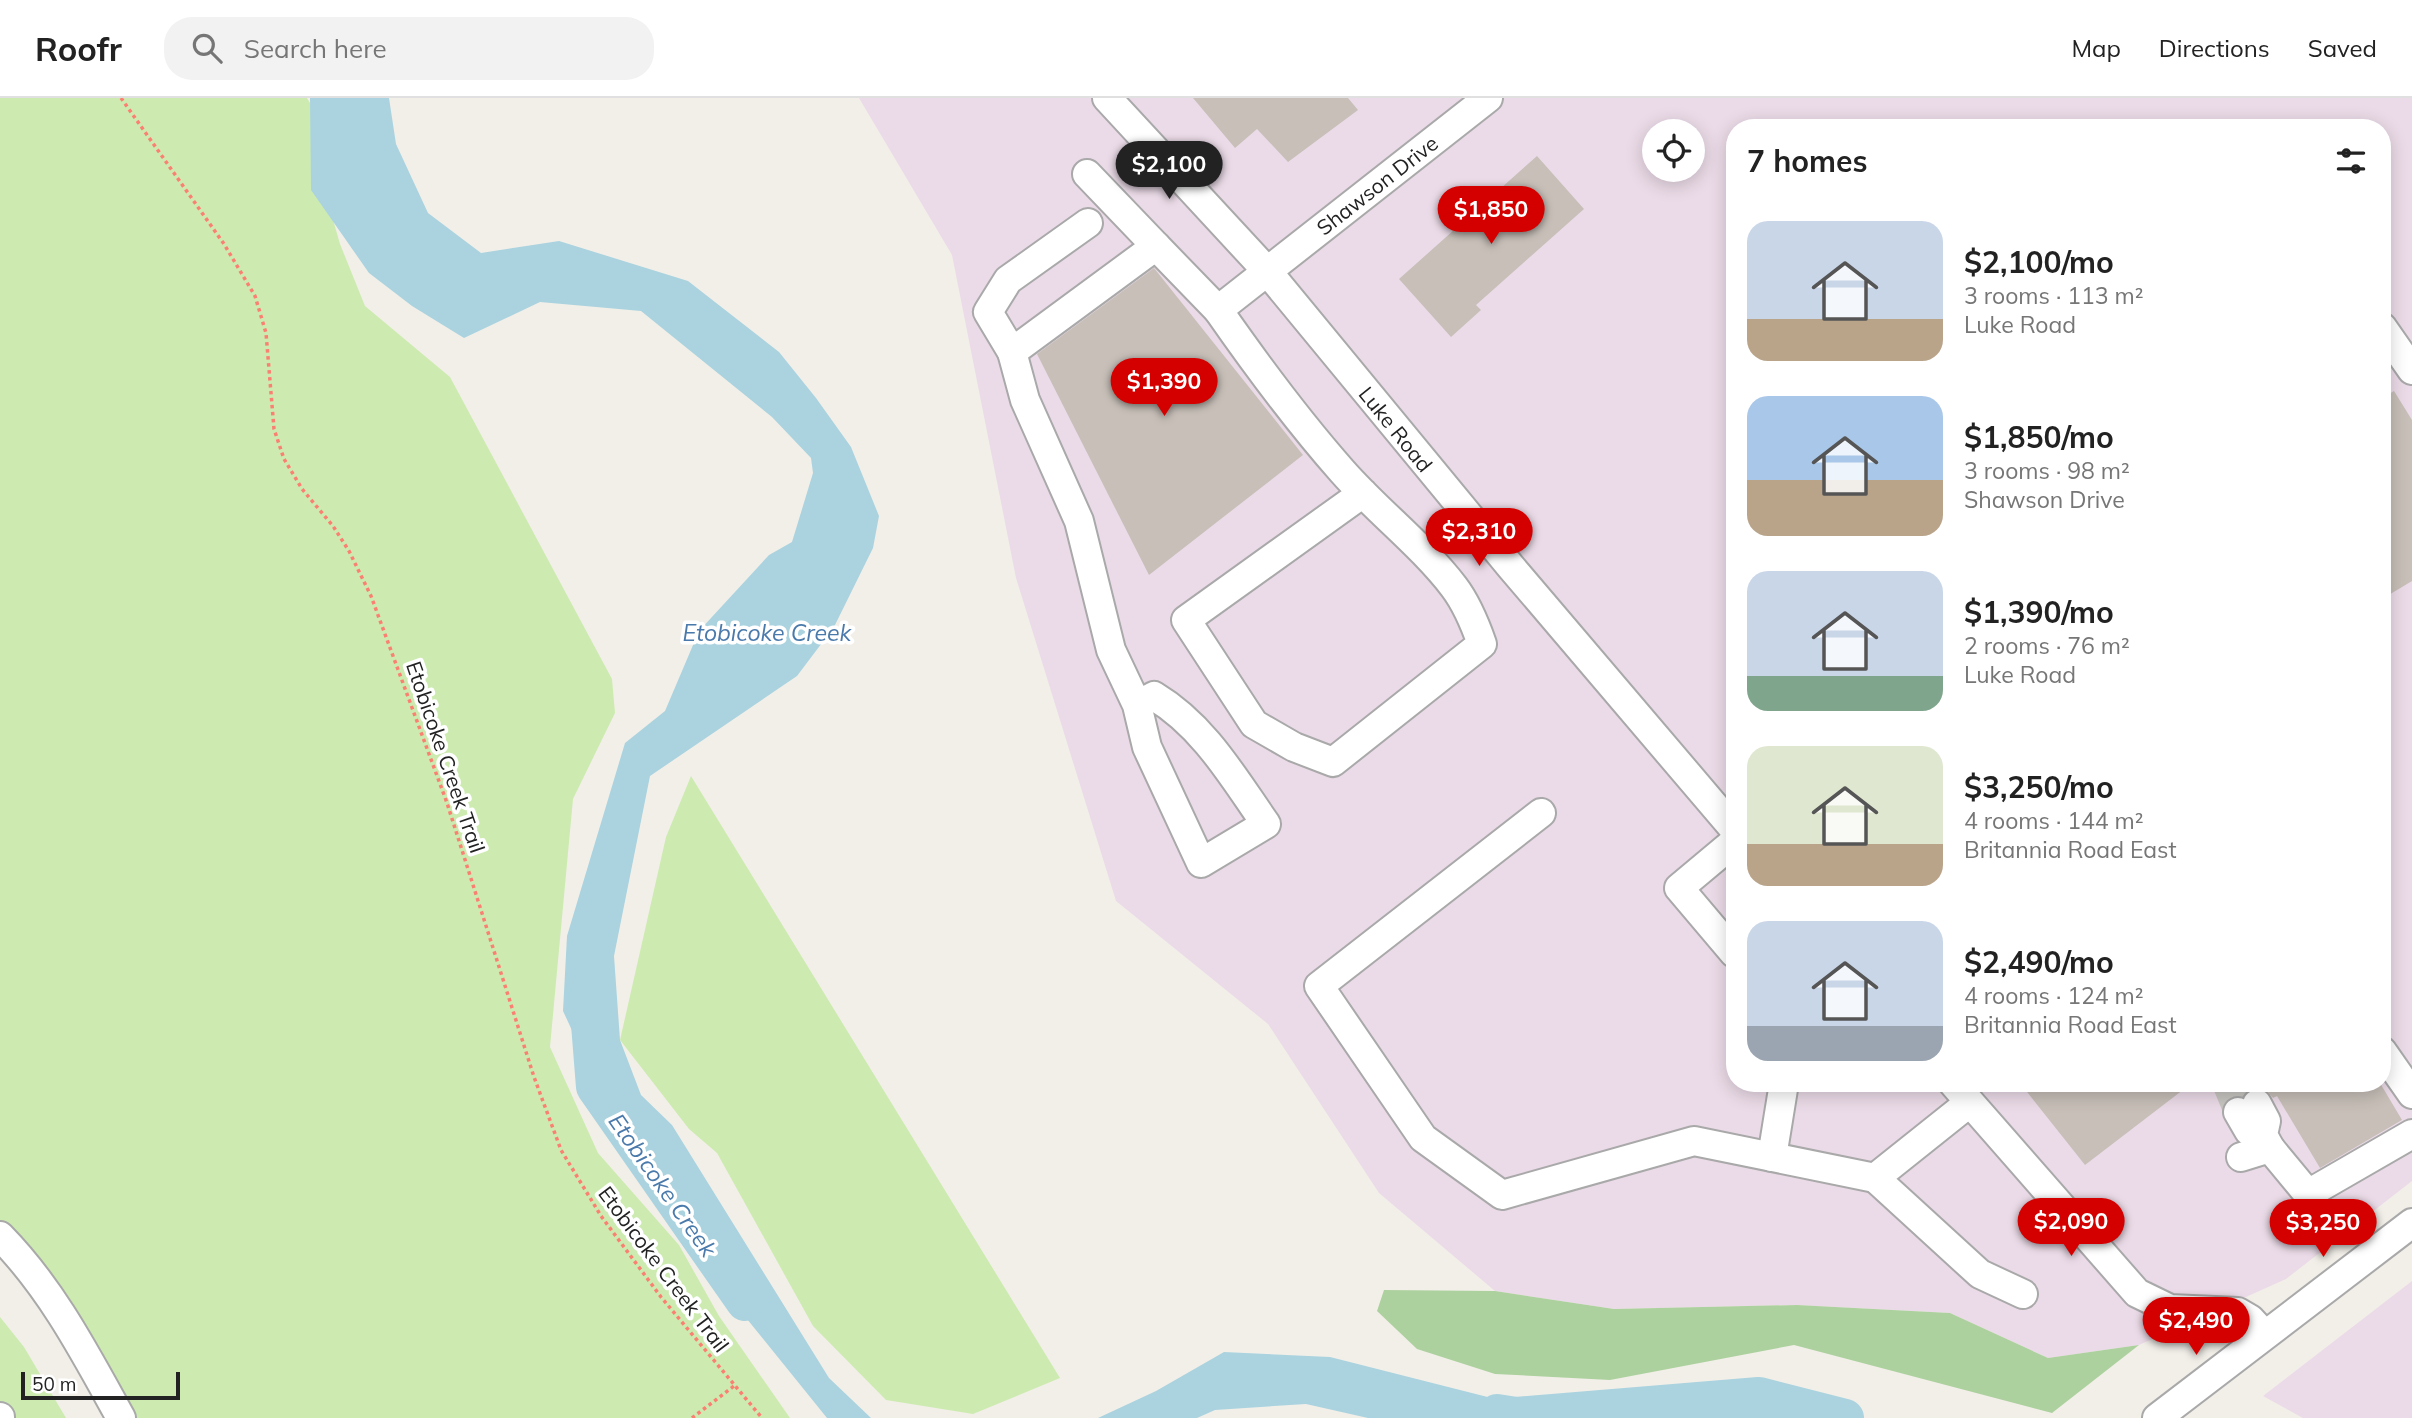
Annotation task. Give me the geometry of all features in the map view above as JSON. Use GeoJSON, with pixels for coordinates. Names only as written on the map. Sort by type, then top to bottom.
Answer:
{"type":"FeatureCollection","features":[{"type":"Feature","properties":{"kind":"street","name":"Luke Road"},"geometry":{"type":"LineString","coordinates":[[1107,98],[1267,271],[1511,567],[1726,820]]}},
{"type":"Feature","properties":{"kind":"street","name":"Shawson Drive"},"geometry":{"type":"LineString","coordinates":[[1218,310],[1488,98]]}},
{"type":"Feature","properties":{"kind":"street"},"geometry":{"type":"LineString","coordinates":[[1087,174],[1218,310],[1262,373],[1363,493],[1454,586],[1470,611],[1482,644],[1333,762],[1294,747],[1254,724],[1186,620],[1363,493]]}},
{"type":"Feature","properties":{"kind":"street"},"geometry":{"type":"LineString","coordinates":[[1088,223],[1008,280],[988,312],[1013,352],[1025,400],[1079,521],[1111,650],[1136,705],[1147,747],[1201,863],[1266,824],[1209,744],[1181,712],[1154,696],[1136,705]]}},
{"type":"Feature","properties":{"kind":"street"},"geometry":{"type":"LineString","coordinates":[[1013,352],[1156,246]]}},
{"type":"Feature","properties":{"kind":"street"},"geometry":{"type":"LineString","coordinates":[[2391,340],[2412,370]]}},
{"type":"Feature","properties":{"kind":"street"},"geometry":{"type":"LineString","coordinates":[[1541,813],[1319,986],[1423,1138],[1502,1195],[1694,1141],[1875,1178],[1980,1274],[2023,1294]]}},
{"type":"Feature","properties":{"kind":"street"},"geometry":{"type":"LineString","coordinates":[[1726,849],[1679,888],[1726,944]]}},
{"type":"Feature","properties":{"kind":"street"},"geometry":{"type":"LineString","coordinates":[[2391,1064],[2412,1094]]}},
{"type":"Feature","properties":{"kind":"street"},"geometry":{"type":"LineString","coordinates":[[1772,1157],[1783,1092]]}},
{"type":"Feature","properties":{"kind":"street"},"geometry":{"type":"LineString","coordinates":[[1875,1178],[1961,1093],[2137,1293],[2170,1310],[2238,1312],[2250,1318],[2264,1334]]}},
{"type":"Feature","properties":{"kind":"street"},"geometry":{"type":"LineString","coordinates":[[2247,1108],[2249,1131],[2267,1141],[2308,1194],[2412,1134]]}},
{"type":"Feature","properties":{"kind":"street"},"geometry":{"type":"LineString","coordinates":[[2241,1157],[2267,1141]]}},
{"type":"Feature","properties":{"kind":"street"},"geometry":{"type":"LineString","coordinates":[[2157,1418],[2412,1223]]}},
{"type":"Feature","properties":{"kind":"street"},"geometry":{"type":"LineString","coordinates":[[0,1236],[32,1269],[74,1334],[121,1418]]}},
{"type":"Feature","properties":{"kind":"path","name":"Etobicoke Creek Trail"},"geometry":{"type":"LineString","coordinates":[[121,98],[224,244],[255,296],[266,333],[274,429],[284,459],[302,489],[333,526],[372,596],[447,803],[534,1077],[561,1150],[601,1216],[762,1418]]}},
{"type":"Feature","properties":{"kind":"path"},"geometry":{"type":"LineString","coordinates":[[692,1418],[734,1386]]}},
{"type":"Feature","properties":{"kind":"shaded area"},"geometry":{"type":"Polygon","coordinates":[[[859,98],[2412,98],[2412,1181],[2286,1279],[2139,1345],[2048,1358],[1950,1313],[1797,1305],[1614,1309],[1495,1291],[1379,1193],[1268,1024],[1116,901],[1016,578],[952,255],[859,98]]]}},
{"type":"Feature","properties":{"kind":"shaded area"},"geometry":{"type":"Polygon","coordinates":[[[2412,1281],[2412,1418],[2303,1418],[2263,1396],[2412,1281]]]}},
{"type":"Feature","properties":{"kind":"green space"},"geometry":{"type":"Polygon","coordinates":[[[0,98],[307,98],[310,103],[321,178],[340,244],[365,306],[450,377],[612,679],[615,713],[573,799],[550,1047],[598,1153],[679,1245],[719,1316],[790,1418],[120,1418],[0,1247],[0,98]]]}},
{"type":"Feature","properties":{"kind":"green space"},"geometry":{"type":"Polygon","coordinates":[[[691,776],[1060,1378],[973,1414],[886,1400],[813,1326],[717,1153],[689,1129],[620,1040],[666,837],[691,776]]]}},
{"type":"Feature","properties":{"kind":"green space"},"geometry":{"type":"Polygon","coordinates":[[[1384,1290],[1495,1291],[1614,1309],[1797,1305],[1950,1313],[2048,1358],[2139,1345],[2052,1413],[1794,1345],[1610,1380],[1495,1374],[1417,1349],[1377,1311],[1384,1290]]]}},
{"type":"Feature","properties":{"kind":"green space"},"geometry":{"type":"Polygon","coordinates":[[[0,1317],[24,1347],[66,1418],[0,1418],[0,1317]]]}},
{"type":"Feature","properties":{"kind":"water","name":"Etobicoke Creek"},"geometry":{"type":"Polygon","coordinates":[[[310,98],[389,98],[396,144],[428,213],[481,253],[559,241],[688,281],[779,352],[851,447],[879,516],[873,548],[834,627],[797,676],[650,776],[614,956],[620,1040],[641,1095],[672,1125],[829,1378],[871,1418],[827,1418],[747,1319],[681,1195],[609,1110],[563,1011],[567,936],[625,743],[665,711],[699,631],[769,555],[792,542],[813,473],[811,458],[772,417],[641,311],[540,302],[464,338],[412,306],[369,273],[311,190],[310,98]]]}},
{"type":"Feature","properties":{"kind":"water"},"geometry":{"type":"Polygon","coordinates":[[[1224,1352],[1330,1357],[1551,1413],[1583,1405],[1678,1411],[1725,1393],[1759,1394],[1863,1418],[1368,1418],[1306,1404],[1215,1410],[1197,1418],[1098,1418],[1156,1391],[1224,1352]]]}},
{"type":"Feature","properties":{"kind":"building"},"geometry":{"type":"Polygon","coordinates":[[[1193,98],[1348,98],[1358,110],[1288,162],[1257,129],[1235,148],[1193,98]]]}},
{"type":"Feature","properties":{"kind":"building"},"geometry":{"type":"Polygon","coordinates":[[[1537,156],[1584,209],[1476,305],[1481,310],[1451,337],[1399,279],[1537,156]]]}},
{"type":"Feature","properties":{"kind":"building"},"geometry":{"type":"Polygon","coordinates":[[[1154,268],[1303,455],[1149,575],[1037,354],[1154,268]]]}},
{"type":"Feature","properties":{"kind":"building"},"geometry":{"type":"Polygon","coordinates":[[[2394,391],[2412,420],[2412,581],[2391,594],[2391,393],[2394,391]]]}},
{"type":"Feature","properties":{"kind":"building"},"geometry":{"type":"Polygon","coordinates":[[[2027,1092],[2180,1092],[2085,1165],[2027,1092]]]}},
{"type":"Feature","properties":{"kind":"building"},"geometry":{"type":"Polygon","coordinates":[[[2219,1092],[2249,1092],[2242,1096],[2230,1097],[2224,1104],[2219,1092]]]}},
{"type":"Feature","properties":{"kind":"building"},"geometry":{"type":"Polygon","coordinates":[[[2268,1092],[2385,1092],[2402,1120],[2320,1168],[2277,1096],[2273,1098],[2268,1092]]]}},
{"type":"Feature","properties":{"kind":"waterway","name":"Etobicoke Creek"},"geometry":{"type":"LineString","coordinates":[[590,1024],[595,1087],[745,1302]]}},
{"type":"Feature","properties":{"kind":"waterway","name":"Etobicoke Creek"},"geometry":{"type":"LineString","coordinates":[[1497,1413],[1516,1416],[1759,1396],[1845,1418]]}},
{"type":"Feature","properties":{"kind":"tunnel"},"geometry":{"type":"LineString","coordinates":[[2230,1092],[2238,1112]]}},
{"type":"Feature","properties":{"kind":"tunnel"},"geometry":{"type":"LineString","coordinates":[[2252,1092],[2257,1104]]}}]}
